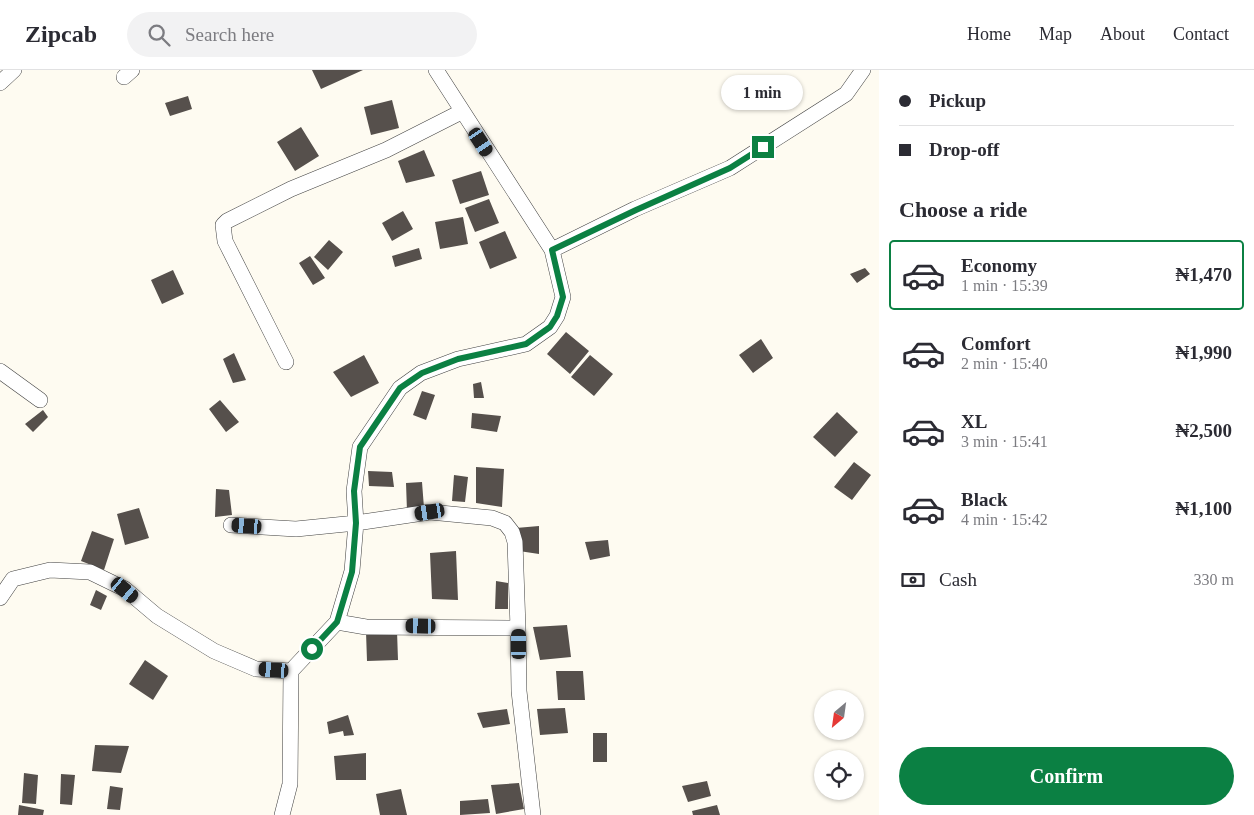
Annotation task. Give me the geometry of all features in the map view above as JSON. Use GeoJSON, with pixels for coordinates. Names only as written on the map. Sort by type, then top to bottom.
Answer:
{"type":"FeatureCollection","features":[{"type":"Feature","properties":{"kind":"street"},"geometry":{"type":"LineString","coordinates":[[0,83],[14,70]]}},
{"type":"Feature","properties":{"kind":"street"},"geometry":{"type":"LineString","coordinates":[[282,815],[290,784],[291,671],[337,622],[352,572],[356,523],[354,491],[360,447],[400,388],[422,373],[458,359],[526,344],[550,327],[557,316],[563,297],[552,250],[461,112],[436,70]]}},
{"type":"Feature","properties":{"kind":"street"},"geometry":{"type":"LineString","coordinates":[[552,250],[730,168],[846,94],[863,70]]}},
{"type":"Feature","properties":{"kind":"street"},"geometry":{"type":"LineString","coordinates":[[286,362],[225,241],[223,225],[227,221],[291,189],[386,150],[461,112]]}},
{"type":"Feature","properties":{"kind":"street"},"geometry":{"type":"LineString","coordinates":[[0,371],[40,400]]}},
{"type":"Feature","properties":{"kind":"street"},"geometry":{"type":"LineString","coordinates":[[231,525],[296,529],[356,523],[430,512],[492,518],[505,523],[512,532],[515,542],[519,692],[533,815]]}},
{"type":"Feature","properties":{"kind":"street"},"geometry":{"type":"LineString","coordinates":[[0,598],[13,579],[50,570],[90,572],[125,590],[157,616],[214,651],[256,669],[291,671]]}},
{"type":"Feature","properties":{"kind":"street"},"geometry":{"type":"LineString","coordinates":[[337,622],[366,627],[518,628]]}},
{"type":"Feature","properties":{"kind":"building"},"geometry":{"type":"Polygon","coordinates":[[[312,70],[363,70],[321,89],[312,70]]]}},
{"type":"Feature","properties":{"kind":"building"},"geometry":{"type":"Polygon","coordinates":[[[188,96],[192,109],[170,116],[165,103],[188,96]]]}},
{"type":"Feature","properties":{"kind":"building"},"geometry":{"type":"Polygon","coordinates":[[[392,100],[399,128],[371,135],[364,107],[392,100]]]}},
{"type":"Feature","properties":{"kind":"building"},"geometry":{"type":"Polygon","coordinates":[[[301,127],[319,156],[295,171],[277,142],[301,127]]]}},
{"type":"Feature","properties":{"kind":"building"},"geometry":{"type":"Polygon","coordinates":[[[424,150],[435,176],[406,183],[398,161],[424,150]]]}},
{"type":"Feature","properties":{"kind":"building"},"geometry":{"type":"Polygon","coordinates":[[[481,171],[489,195],[460,204],[452,180],[481,171]]]}},
{"type":"Feature","properties":{"kind":"building"},"geometry":{"type":"Polygon","coordinates":[[[489,199],[499,223],[475,232],[465,208],[489,199]]]}},
{"type":"Feature","properties":{"kind":"building"},"geometry":{"type":"Polygon","coordinates":[[[403,211],[413,229],[392,241],[382,223],[403,211]]]}},
{"type":"Feature","properties":{"kind":"building"},"geometry":{"type":"Polygon","coordinates":[[[463,217],[468,244],[440,249],[435,222],[463,217]]]}},
{"type":"Feature","properties":{"kind":"building"},"geometry":{"type":"Polygon","coordinates":[[[505,231],[517,258],[490,269],[479,242],[505,231]]]}},
{"type":"Feature","properties":{"kind":"building"},"geometry":{"type":"Polygon","coordinates":[[[329,240],[343,252],[328,270],[314,257],[329,240]]]}},
{"type":"Feature","properties":{"kind":"building"},"geometry":{"type":"Polygon","coordinates":[[[419,248],[422,259],[395,267],[392,256],[419,248]]]}},
{"type":"Feature","properties":{"kind":"building"},"geometry":{"type":"Polygon","coordinates":[[[310,256],[325,278],[313,285],[299,263],[310,256]]]}},
{"type":"Feature","properties":{"kind":"building"},"geometry":{"type":"Polygon","coordinates":[[[865,268],[870,274],[857,283],[850,274],[865,268]]]}},
{"type":"Feature","properties":{"kind":"building"},"geometry":{"type":"Polygon","coordinates":[[[173,270],[184,294],[162,304],[151,280],[173,270]]]}},
{"type":"Feature","properties":{"kind":"building"},"geometry":{"type":"Polygon","coordinates":[[[566,332],[589,351],[570,374],[547,354],[566,332]]]}},
{"type":"Feature","properties":{"kind":"building"},"geometry":{"type":"Polygon","coordinates":[[[761,339],[773,358],[753,373],[739,355],[761,339]]]}},
{"type":"Feature","properties":{"kind":"building"},"geometry":{"type":"Polygon","coordinates":[[[234,353],[246,380],[233,383],[223,359],[234,353]]]}},
{"type":"Feature","properties":{"kind":"building"},"geometry":{"type":"Polygon","coordinates":[[[364,355],[379,383],[351,397],[333,372],[364,355]]]}},
{"type":"Feature","properties":{"kind":"building"},"geometry":{"type":"Polygon","coordinates":[[[590,355],[613,374],[594,396],[571,377],[590,355]]]}},
{"type":"Feature","properties":{"kind":"building"},"geometry":{"type":"Polygon","coordinates":[[[481,382],[484,398],[474,398],[473,384],[481,382]]]}},
{"type":"Feature","properties":{"kind":"building"},"geometry":{"type":"Polygon","coordinates":[[[422,391],[435,395],[426,420],[413,415],[422,391]]]}},
{"type":"Feature","properties":{"kind":"building"},"geometry":{"type":"Polygon","coordinates":[[[220,400],[239,422],[226,432],[209,409],[220,400]]]}},
{"type":"Feature","properties":{"kind":"building"},"geometry":{"type":"Polygon","coordinates":[[[43,410],[48,417],[33,432],[25,424],[43,410]]]}},
{"type":"Feature","properties":{"kind":"building"},"geometry":{"type":"Polygon","coordinates":[[[837,412],[858,432],[835,457],[813,437],[837,412]]]}},
{"type":"Feature","properties":{"kind":"building"},"geometry":{"type":"Polygon","coordinates":[[[472,413],[501,416],[497,432],[471,428],[472,413]]]}},
{"type":"Feature","properties":{"kind":"building"},"geometry":{"type":"Polygon","coordinates":[[[854,462],[871,475],[852,500],[834,487],[854,462]]]}},
{"type":"Feature","properties":{"kind":"building"},"geometry":{"type":"Polygon","coordinates":[[[476,467],[504,469],[502,507],[476,503],[476,467]]]}},
{"type":"Feature","properties":{"kind":"building"},"geometry":{"type":"Polygon","coordinates":[[[368,471],[392,472],[394,487],[369,486],[368,471]]]}},
{"type":"Feature","properties":{"kind":"building"},"geometry":{"type":"Polygon","coordinates":[[[454,475],[468,477],[465,502],[452,501],[454,475]]]}},
{"type":"Feature","properties":{"kind":"building"},"geometry":{"type":"Polygon","coordinates":[[[422,482],[424,508],[407,511],[406,483],[422,482]]]}},
{"type":"Feature","properties":{"kind":"building"},"geometry":{"type":"Polygon","coordinates":[[[216,489],[229,490],[232,515],[215,517],[216,489]]]}},
{"type":"Feature","properties":{"kind":"building"},"geometry":{"type":"Polygon","coordinates":[[[139,508],[149,538],[125,545],[117,514],[139,508]]]}},
{"type":"Feature","properties":{"kind":"building"},"geometry":{"type":"Polygon","coordinates":[[[539,526],[539,554],[519,551],[516,528],[539,526]]]}},
{"type":"Feature","properties":{"kind":"building"},"geometry":{"type":"Polygon","coordinates":[[[92,531],[114,539],[104,570],[81,561],[92,531]]]}},
{"type":"Feature","properties":{"kind":"building"},"geometry":{"type":"Polygon","coordinates":[[[608,540],[610,556],[590,560],[585,542],[608,540]]]}},
{"type":"Feature","properties":{"kind":"building"},"geometry":{"type":"Polygon","coordinates":[[[456,551],[458,600],[432,599],[430,553],[456,551]]]}},
{"type":"Feature","properties":{"kind":"building"},"geometry":{"type":"Polygon","coordinates":[[[496,581],[508,583],[508,609],[495,609],[496,581]]]}},
{"type":"Feature","properties":{"kind":"building"},"geometry":{"type":"Polygon","coordinates":[[[96,590],[107,596],[101,610],[90,605],[96,590]]]}},
{"type":"Feature","properties":{"kind":"building"},"geometry":{"type":"Polygon","coordinates":[[[567,625],[571,657],[540,660],[533,627],[567,625]]]}},
{"type":"Feature","properties":{"kind":"building"},"geometry":{"type":"Polygon","coordinates":[[[397,631],[398,660],[367,661],[366,632],[397,631]]]}},
{"type":"Feature","properties":{"kind":"building"},"geometry":{"type":"Polygon","coordinates":[[[145,660],[168,676],[153,700],[129,684],[145,660]]]}},
{"type":"Feature","properties":{"kind":"building"},"geometry":{"type":"Polygon","coordinates":[[[556,671],[583,671],[585,700],[558,700],[556,671]]]}},
{"type":"Feature","properties":{"kind":"building"},"geometry":{"type":"Polygon","coordinates":[[[565,708],[568,733],[540,735],[537,709],[565,708]]]}},
{"type":"Feature","properties":{"kind":"building"},"geometry":{"type":"Polygon","coordinates":[[[507,709],[510,724],[483,728],[477,713],[507,709]]]}},
{"type":"Feature","properties":{"kind":"building"},"geometry":{"type":"Polygon","coordinates":[[[348,715],[354,735],[344,736],[343,731],[329,734],[327,722],[348,715]]]}},
{"type":"Feature","properties":{"kind":"building"},"geometry":{"type":"Polygon","coordinates":[[[593,733],[607,733],[607,762],[593,762],[593,733]]]}},
{"type":"Feature","properties":{"kind":"building"},"geometry":{"type":"Polygon","coordinates":[[[95,745],[129,746],[121,773],[92,771],[95,745]]]}},
{"type":"Feature","properties":{"kind":"building"},"geometry":{"type":"Polygon","coordinates":[[[366,753],[366,780],[336,780],[334,756],[366,753]]]}},
{"type":"Feature","properties":{"kind":"building"},"geometry":{"type":"Polygon","coordinates":[[[24,773],[38,775],[36,804],[22,803],[24,773]]]}},
{"type":"Feature","properties":{"kind":"building"},"geometry":{"type":"Polygon","coordinates":[[[61,774],[75,775],[72,805],[60,804],[61,774]]]}},
{"type":"Feature","properties":{"kind":"building"},"geometry":{"type":"Polygon","coordinates":[[[707,781],[711,796],[688,802],[682,786],[707,781]]]}},
{"type":"Feature","properties":{"kind":"building"},"geometry":{"type":"Polygon","coordinates":[[[519,783],[524,809],[496,814],[491,785],[519,783]]]}},
{"type":"Feature","properties":{"kind":"building"},"geometry":{"type":"Polygon","coordinates":[[[110,786],[123,788],[120,810],[107,809],[110,786]]]}},
{"type":"Feature","properties":{"kind":"building"},"geometry":{"type":"Polygon","coordinates":[[[401,789],[407,815],[380,815],[376,794],[401,789]]]}},
{"type":"Feature","properties":{"kind":"building"},"geometry":{"type":"Polygon","coordinates":[[[488,799],[490,813],[460,815],[460,801],[488,799]]]}},
{"type":"Feature","properties":{"kind":"building"},"geometry":{"type":"Polygon","coordinates":[[[19,805],[44,810],[43,815],[18,815],[19,805]]]}},
{"type":"Feature","properties":{"kind":"building"},"geometry":{"type":"Polygon","coordinates":[[[717,805],[720,815],[693,815],[692,811],[717,805]]]}},
{"type":"Feature","properties":{"kind":"route"},"geometry":{"type":"LineString","coordinates":[[312,649],[337,622],[352,572],[356,523],[354,491],[360,447],[400,388],[422,373],[458,359],[526,344],[550,327],[557,316],[563,297],[552,250],[730,168],[763,147]]}}]}
